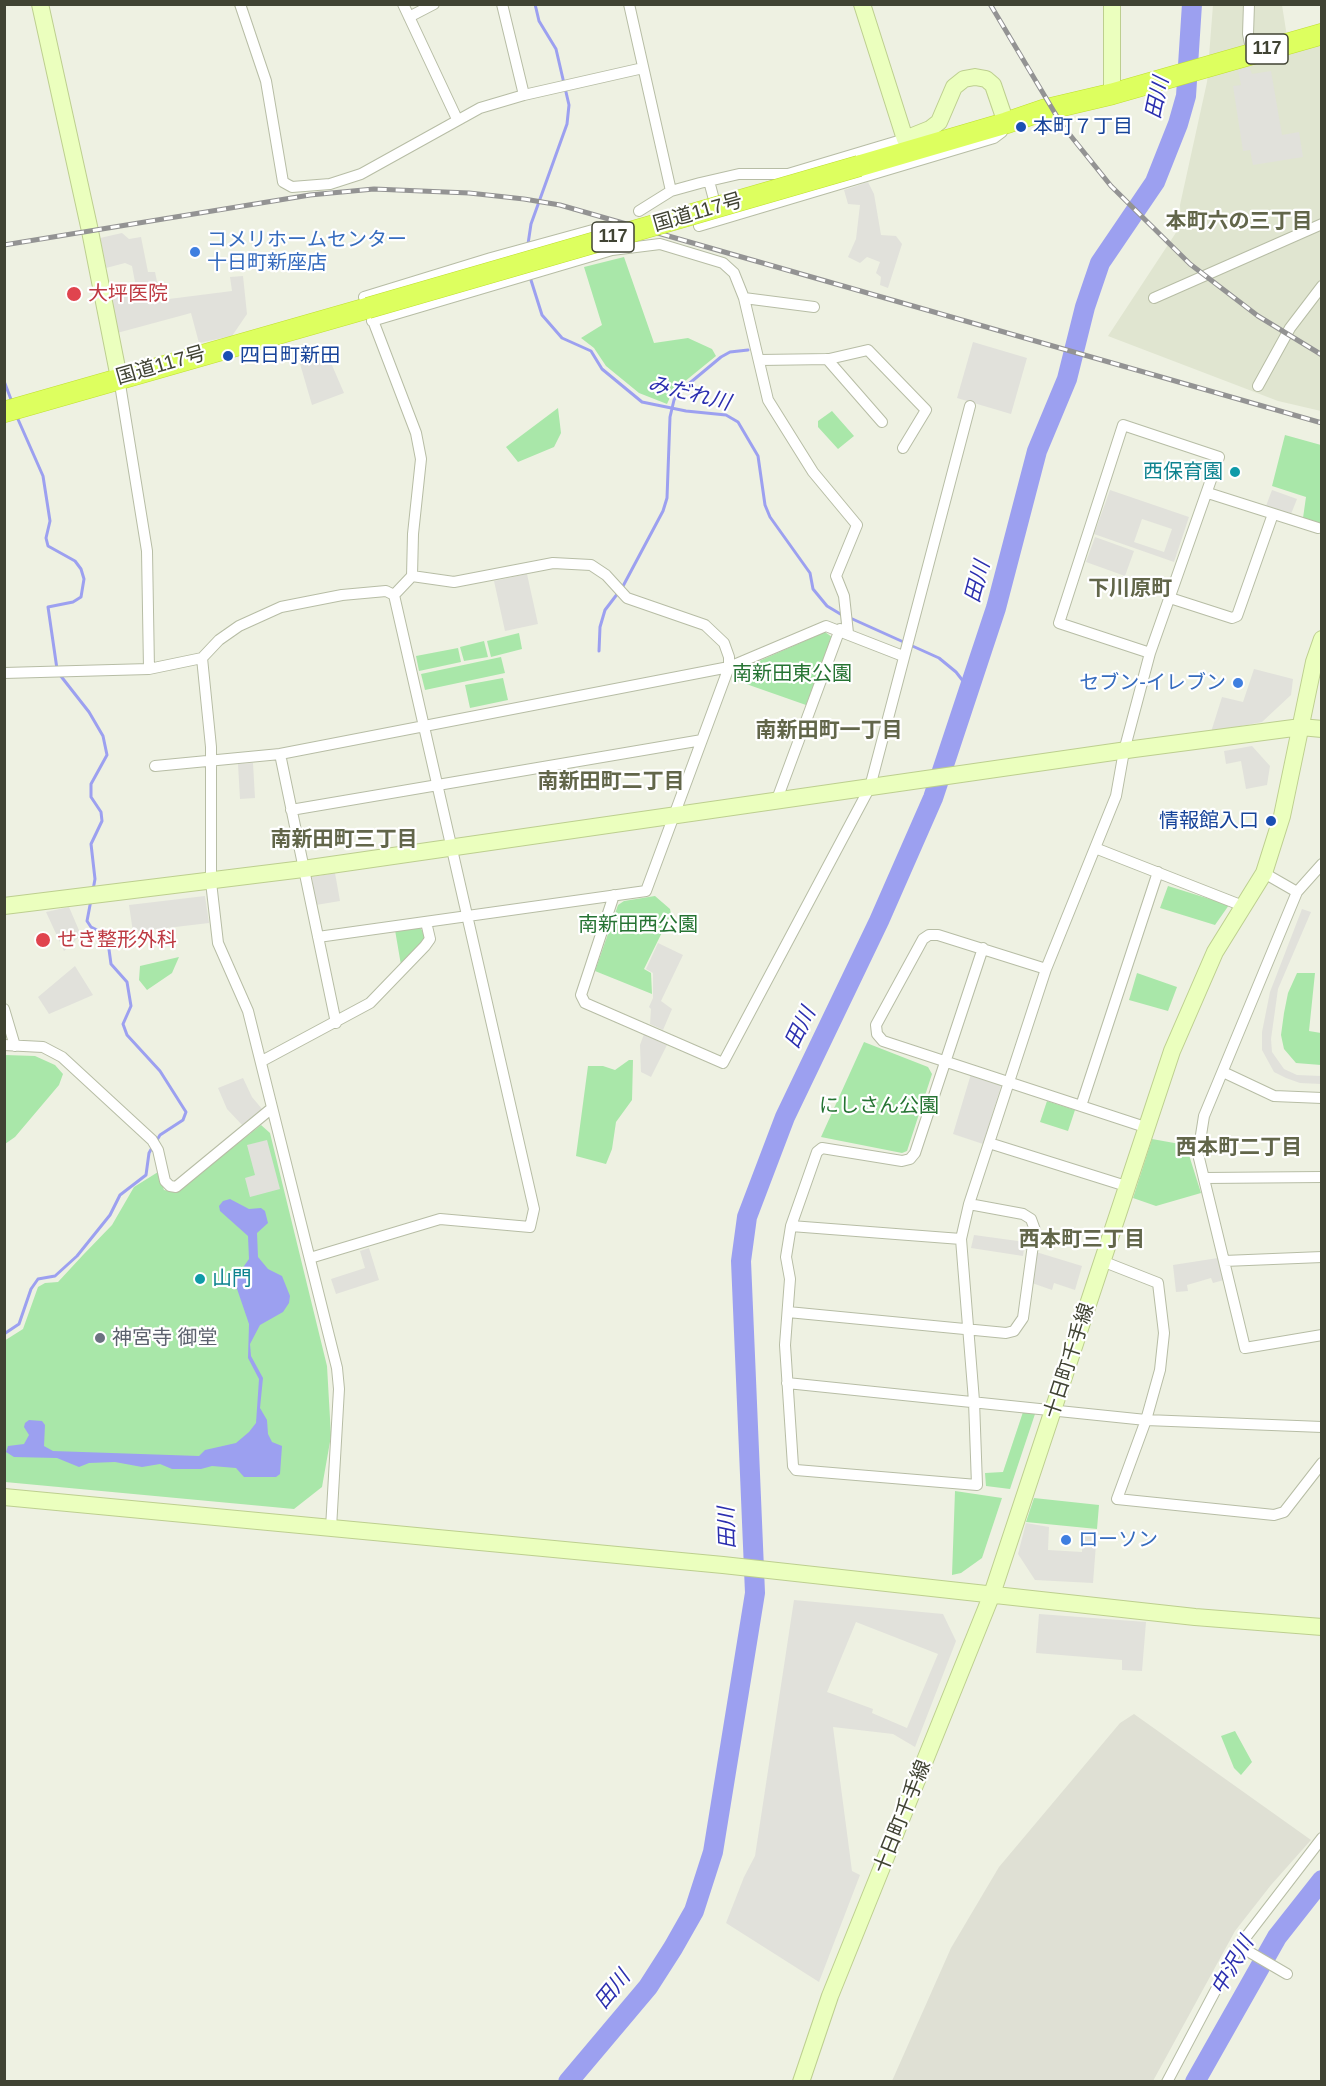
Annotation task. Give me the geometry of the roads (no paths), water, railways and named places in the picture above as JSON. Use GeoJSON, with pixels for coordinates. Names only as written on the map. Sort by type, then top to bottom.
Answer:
{"type":"FeatureCollection","features":[{"type":"Feature","properties":{"kind":"highway","name":"国道117号"},"geometry":{"type":"LineString","coordinates":[[4,412],[119,378],[370,314],[1044,110],[1112,94],[1322,34]]}},
{"type":"Feature","properties":{"kind":"street"},"geometry":{"type":"LineString","coordinates":[[40,4],[90,231],[119,378],[147,551],[149,669]]}},
{"type":"Feature","properties":{"kind":"street"},"geometry":{"type":"LineString","coordinates":[[240,4],[266,81],[284,182],[292,187],[330,184],[361,174],[457,119],[524,95],[643,68]]}},
{"type":"Feature","properties":{"kind":"street"},"geometry":{"type":"LineString","coordinates":[[403,4],[457,119]]}},
{"type":"Feature","properties":{"kind":"street"},"geometry":{"type":"LineString","coordinates":[[409,17],[434,4]]}},
{"type":"Feature","properties":{"kind":"street"},"geometry":{"type":"LineString","coordinates":[[502,4],[524,95]]}},
{"type":"Feature","properties":{"kind":"street"},"geometry":{"type":"LineString","coordinates":[[629,4],[671,191]]}},
{"type":"Feature","properties":{"kind":"street"},"geometry":{"type":"LineString","coordinates":[[862,4],[905,139]]}},
{"type":"Feature","properties":{"kind":"street"},"geometry":{"type":"LineString","coordinates":[[1112,4],[1112,94]]}},
{"type":"Feature","properties":{"kind":"street"},"geometry":{"type":"LineString","coordinates":[[1249,4],[1248,34],[1252,53]]}},
{"type":"Feature","properties":{"kind":"street"},"geometry":{"type":"LineString","coordinates":[[639,211],[671,191],[739,174],[788,174],[905,139],[930,129],[939,122],[954,87],[964,79],[975,76],[986,79],[993,85],[1006,123],[1003,131],[994,138],[699,226]]}},
{"type":"Feature","properties":{"kind":"street"},"geometry":{"type":"LineString","coordinates":[[709,181],[720,220]]}},
{"type":"Feature","properties":{"kind":"street"},"geometry":{"type":"LineString","coordinates":[[1154,298],[1322,224]]}},
{"type":"Feature","properties":{"kind":"street"},"geometry":{"type":"LineString","coordinates":[[394,595],[412,576],[413,534],[421,459],[416,433],[364,297],[611,225]]}},
{"type":"Feature","properties":{"kind":"street"},"geometry":{"type":"LineString","coordinates":[[556,240],[564,265]]}},
{"type":"Feature","properties":{"kind":"street"},"geometry":{"type":"LineString","coordinates":[[370,314],[564,265],[612,250],[660,244],[723,263],[734,273],[744,298],[768,400],[813,472],[857,525],[836,576],[845,608],[845,629],[776,802]]}},
{"type":"Feature","properties":{"kind":"street"},"geometry":{"type":"LineString","coordinates":[[1258,386],[1290,328],[1322,286]]}},
{"type":"Feature","properties":{"kind":"street"},"geometry":{"type":"LineString","coordinates":[[744,298],[814,307]]}},
{"type":"Feature","properties":{"kind":"street"},"geometry":{"type":"LineString","coordinates":[[760,360],[827,359],[868,350],[926,410],[903,448]]}},
{"type":"Feature","properties":{"kind":"street"},"geometry":{"type":"LineString","coordinates":[[827,359],[882,422]]}},
{"type":"Feature","properties":{"kind":"street"},"geometry":{"type":"LineString","coordinates":[[614,895],[581,995],[585,1003],[723,1063],[870,787],[970,406]]}},
{"type":"Feature","properties":{"kind":"street"},"geometry":{"type":"LineString","coordinates":[[983,948],[915,1153],[910,1159],[902,1161],[822,1148],[817,1152],[791,1226],[786,1257],[790,1279],[785,1345],[793,1466],[796,1470],[977,1485],[974,1401],[961,1239],[969,1204],[1046,969],[1116,796],[1124,751],[1150,654],[1219,458],[1123,425],[1059,623],[1150,654]]}},
{"type":"Feature","properties":{"kind":"street"},"geometry":{"type":"LineString","coordinates":[[1208,493],[1318,528]]}},
{"type":"Feature","properties":{"kind":"street"},"geometry":{"type":"LineString","coordinates":[[1170,598],[1232,618],[1237,616],[1274,514]]}},
{"type":"Feature","properties":{"kind":"street"},"geometry":{"type":"LineString","coordinates":[[318,937],[646,891],[729,667],[729,657],[723,643],[705,625],[627,598],[606,575],[591,565],[553,563],[454,582],[412,576]]}},
{"type":"Feature","properties":{"kind":"street"},"geometry":{"type":"LineString","coordinates":[[4,673],[149,669],[202,658],[219,640],[239,626],[281,608],[342,595],[386,591],[394,595],[426,724],[534,1209],[530,1227],[440,1219],[310,1258]]}},
{"type":"Feature","properties":{"kind":"street"},"geometry":{"type":"LineString","coordinates":[[155,766],[280,754],[729,667],[826,626],[845,629],[903,656]]}},
{"type":"Feature","properties":{"kind":"street","name":"十日町千手線"},"geometry":{"type":"LineString","coordinates":[[801,2082],[830,1996],[992,1594],[1145,1127],[1192,1001],[1215,952],[1264,873],[1282,816],[1314,662],[1322,639]]}},
{"type":"Feature","properties":{"kind":"street"},"geometry":{"type":"LineString","coordinates":[[202,658],[211,762],[211,882],[220,952],[248,1011],[262,1061],[338,1379],[331,1528]]}},
{"type":"Feature","properties":{"kind":"street"},"geometry":{"type":"LineString","coordinates":[[4,906],[211,882],[1301,727],[1322,729]]}},
{"type":"Feature","properties":{"kind":"street"},"geometry":{"type":"LineString","coordinates":[[291,810],[702,740]]}},
{"type":"Feature","properties":{"kind":"street"},"geometry":{"type":"LineString","coordinates":[[280,754],[336,1023]]}},
{"type":"Feature","properties":{"kind":"street"},"geometry":{"type":"LineString","coordinates":[[1095,848],[1244,906]]}},
{"type":"Feature","properties":{"kind":"street"},"geometry":{"type":"LineString","coordinates":[[1322,864],[1297,892],[1204,1116],[1198,1154],[1245,1348],[1322,1335]]}},
{"type":"Feature","properties":{"kind":"street"},"geometry":{"type":"LineString","coordinates":[[1081,1106],[1158,872]]}},
{"type":"Feature","properties":{"kind":"street"},"geometry":{"type":"LineString","coordinates":[[1264,873],[1297,892]]}},
{"type":"Feature","properties":{"kind":"street"},"geometry":{"type":"LineString","coordinates":[[262,1061],[370,1003],[426,946],[430,939],[426,922]]}},
{"type":"Feature","properties":{"kind":"street"},"geometry":{"type":"LineString","coordinates":[[1046,969],[938,934],[929,934],[923,939],[876,1025],[877,1034],[883,1041],[1145,1127]]}},
{"type":"Feature","properties":{"kind":"street"},"geometry":{"type":"LineString","coordinates":[[4,1009],[10,1046],[43,1047],[62,1057],[152,1140],[158,1150],[165,1181],[170,1186],[176,1187],[272,1108]]}},
{"type":"Feature","properties":{"kind":"street"},"geometry":{"type":"LineString","coordinates":[[1223,1072],[1274,1096],[1322,1098]]}},
{"type":"Feature","properties":{"kind":"street"},"geometry":{"type":"LineString","coordinates":[[989,1143],[1126,1186]]}},
{"type":"Feature","properties":{"kind":"street"},"geometry":{"type":"LineString","coordinates":[[1205,1178],[1322,1177]]}},
{"type":"Feature","properties":{"kind":"street"},"geometry":{"type":"LineString","coordinates":[[788,1312],[1006,1333],[1020,1326],[1035,1230],[1031,1219],[1023,1214],[969,1204]]}},
{"type":"Feature","properties":{"kind":"street"},"geometry":{"type":"LineString","coordinates":[[791,1226],[961,1239]]}},
{"type":"Feature","properties":{"kind":"street"},"geometry":{"type":"LineString","coordinates":[[1224,1261],[1322,1257]]}},
{"type":"Feature","properties":{"kind":"street"},"geometry":{"type":"LineString","coordinates":[[1102,1261],[1158,1283],[1164,1333],[1160,1370],[1146,1420],[1117,1499],[1274,1515],[1284,1512],[1322,1463]]}},
{"type":"Feature","properties":{"kind":"street"},"geometry":{"type":"LineString","coordinates":[[787,1383],[1146,1420],[1322,1427]]}},
{"type":"Feature","properties":{"kind":"street"},"geometry":{"type":"LineString","coordinates":[[4,1497],[723,1565],[1195,1617],[1322,1627]]}},
{"type":"Feature","properties":{"kind":"street"},"geometry":{"type":"LineString","coordinates":[[1167,2082],[1242,1947],[1322,1838]]}},
{"type":"Feature","properties":{"kind":"street"},"geometry":{"type":"LineString","coordinates":[[1242,1947],[1283,1973]]}},
{"type":"Feature","properties":{"kind":"water"},"geometry":{"type":"Polygon","coordinates":[[[230,1199],[249,1209],[261,1208],[265,1211],[268,1223],[257,1233],[258,1257],[268,1269],[282,1276],[290,1296],[289,1303],[283,1312],[260,1325],[250,1344],[251,1356],[263,1378],[260,1408],[267,1420],[268,1434],[272,1442],[282,1446],[280,1474],[276,1477],[244,1477],[236,1468],[212,1466],[201,1469],[172,1469],[160,1464],[142,1467],[115,1462],[89,1463],[79,1467],[57,1458],[14,1457],[6,1452],[8,1446],[24,1444],[29,1435],[24,1427],[29,1420],[42,1421],[45,1425],[44,1446],[53,1451],[199,1456],[205,1450],[236,1443],[249,1432],[256,1423],[259,1379],[248,1358],[249,1324],[234,1280],[249,1259],[248,1236],[220,1211],[219,1206],[223,1201],[230,1199]]]}},
{"type":"Feature","properties":{"kind":"waterway","name":"みだれ川"},"geometry":{"type":"LineString","coordinates":[[528,244],[531,224],[567,124],[569,105],[556,49],[539,21],[535,4]]}},
{"type":"Feature","properties":{"kind":"waterway","name":"田川"},"geometry":{"type":"LineString","coordinates":[[568,2082],[648,1987],[673,1948],[694,1911],[713,1852],[755,1593],[741,1261],[747,1217],[785,1117],[879,921],[933,798],[996,608],[1037,451],[1067,379],[1085,307],[1100,263],[1155,182],[1178,124],[1186,96],[1192,4]]}},
{"type":"Feature","properties":{"kind":"waterway","name":"みだれ川"},"geometry":{"type":"LineString","coordinates":[[530,277],[542,315],[562,338],[591,351],[602,369],[642,402],[686,411],[726,415],[738,422],[758,456],[765,505],[770,517],[810,573],[813,589],[827,606],[842,615]]}},
{"type":"Feature","properties":{"kind":"waterway"},"geometry":{"type":"LineString","coordinates":[[622,588],[663,511],[667,498],[670,417],[674,400],[679,392],[721,357],[730,352],[748,350]]}},
{"type":"Feature","properties":{"kind":"waterway"},"geometry":{"type":"LineString","coordinates":[[4,381],[12,402]]}},
{"type":"Feature","properties":{"kind":"waterway"},"geometry":{"type":"LineString","coordinates":[[17,417],[43,476],[50,521],[46,538],[48,546],[75,561],[84,579],[81,597],[73,602],[48,607],[57,669]]}},
{"type":"Feature","properties":{"kind":"waterway"},"geometry":{"type":"LineString","coordinates":[[599,651],[600,627],[605,610],[618,593]]}},
{"type":"Feature","properties":{"kind":"waterway","name":"みだれ川"},"geometry":{"type":"LineString","coordinates":[[848,617],[939,658],[956,672],[970,690]]}},
{"type":"Feature","properties":{"kind":"waterway"},"geometry":{"type":"LineString","coordinates":[[60,675],[89,712],[103,736],[107,755],[91,784],[91,797],[101,812],[102,821],[91,844],[95,879],[93,890]]}},
{"type":"Feature","properties":{"kind":"waterway"},"geometry":{"type":"LineString","coordinates":[[91,900],[87,921],[91,927],[107,935],[111,964],[127,982],[131,1006],[123,1024],[127,1035],[160,1071],[186,1112],[183,1120],[160,1135],[157,1140]]}},
{"type":"Feature","properties":{"kind":"waterway"},"geometry":{"type":"LineString","coordinates":[[4,1334],[19,1324],[31,1289],[38,1279],[55,1276],[77,1256],[110,1215],[120,1195],[146,1175],[149,1153],[153,1146]]}},
{"type":"Feature","properties":{"kind":"waterway","name":"中沢川"},"geometry":{"type":"LineString","coordinates":[[1195,2082],[1277,1937],[1322,1880]]}},
{"type":"Feature","properties":{"kind":"railway"},"geometry":{"type":"LineString","coordinates":[[990,4],[1062,125],[1111,186],[1190,264],[1258,316],[1322,355]]}},
{"type":"Feature","properties":{"kind":"railway"},"geometry":{"type":"LineString","coordinates":[[4,245],[310,195],[374,189],[469,193],[524,199],[560,205],[1322,423]]}},
{"type":"Feature","properties":{"kind":"place","name":"本町７丁目"},"geometry":{"type":"Point","coordinates":[1021,127]}},
{"type":"Feature","properties":{"kind":"place","name":"コメリホームセンター 十日町新座店"},"geometry":{"type":"Point","coordinates":[195,252]}},
{"type":"Feature","properties":{"kind":"place","name":"大坪医院"},"geometry":{"type":"Point","coordinates":[74,294]}},
{"type":"Feature","properties":{"kind":"place","name":"四日町新田"},"geometry":{"type":"Point","coordinates":[228,356]}},
{"type":"Feature","properties":{"kind":"place","name":"西保育園"},"geometry":{"type":"Point","coordinates":[1235,472]}},
{"type":"Feature","properties":{"kind":"place","name":"セブン-イレブン"},"geometry":{"type":"Point","coordinates":[1238,683]}},
{"type":"Feature","properties":{"kind":"place","name":"情報館入口"},"geometry":{"type":"Point","coordinates":[1271,821]}},
{"type":"Feature","properties":{"kind":"place","name":"せき整形外科"},"geometry":{"type":"Point","coordinates":[43,940]}},
{"type":"Feature","properties":{"kind":"place","name":"山門"},"geometry":{"type":"Point","coordinates":[200,1279]}},
{"type":"Feature","properties":{"kind":"place","name":"神宮寺 御堂"},"geometry":{"type":"Point","coordinates":[100,1338]}},
{"type":"Feature","properties":{"kind":"place","name":"ローソン"},"geometry":{"type":"Point","coordinates":[1066,1540]}},
{"type":"Feature","properties":{"kind":"district","name":"本町六の三丁目"},"geometry":{"type":"Point","coordinates":[1239,222]}},
{"type":"Feature","properties":{"kind":"district","name":"下川原町"},"geometry":{"type":"Point","coordinates":[1130,589]}},
{"type":"Feature","properties":{"kind":"district","name":"南新田町一丁目"},"geometry":{"type":"Point","coordinates":[829,731]}},
{"type":"Feature","properties":{"kind":"district","name":"南新田町二丁目"},"geometry":{"type":"Point","coordinates":[611,782]}},
{"type":"Feature","properties":{"kind":"district","name":"南新田町三丁目"},"geometry":{"type":"Point","coordinates":[344,840]}},
{"type":"Feature","properties":{"kind":"district","name":"西本町二丁目"},"geometry":{"type":"Point","coordinates":[1239,1148]}},
{"type":"Feature","properties":{"kind":"district","name":"西本町三丁目"},"geometry":{"type":"Point","coordinates":[1082,1240]}},
{"type":"Feature","properties":{"kind":"park label","name":"南新田東公園"},"geometry":{"type":"Point","coordinates":[792,674]}},
{"type":"Feature","properties":{"kind":"park label","name":"南新田西公園"},"geometry":{"type":"Point","coordinates":[638,925]}},
{"type":"Feature","properties":{"kind":"park label","name":"にしさん公園"},"geometry":{"type":"Point","coordinates":[879,1106]}}]}
